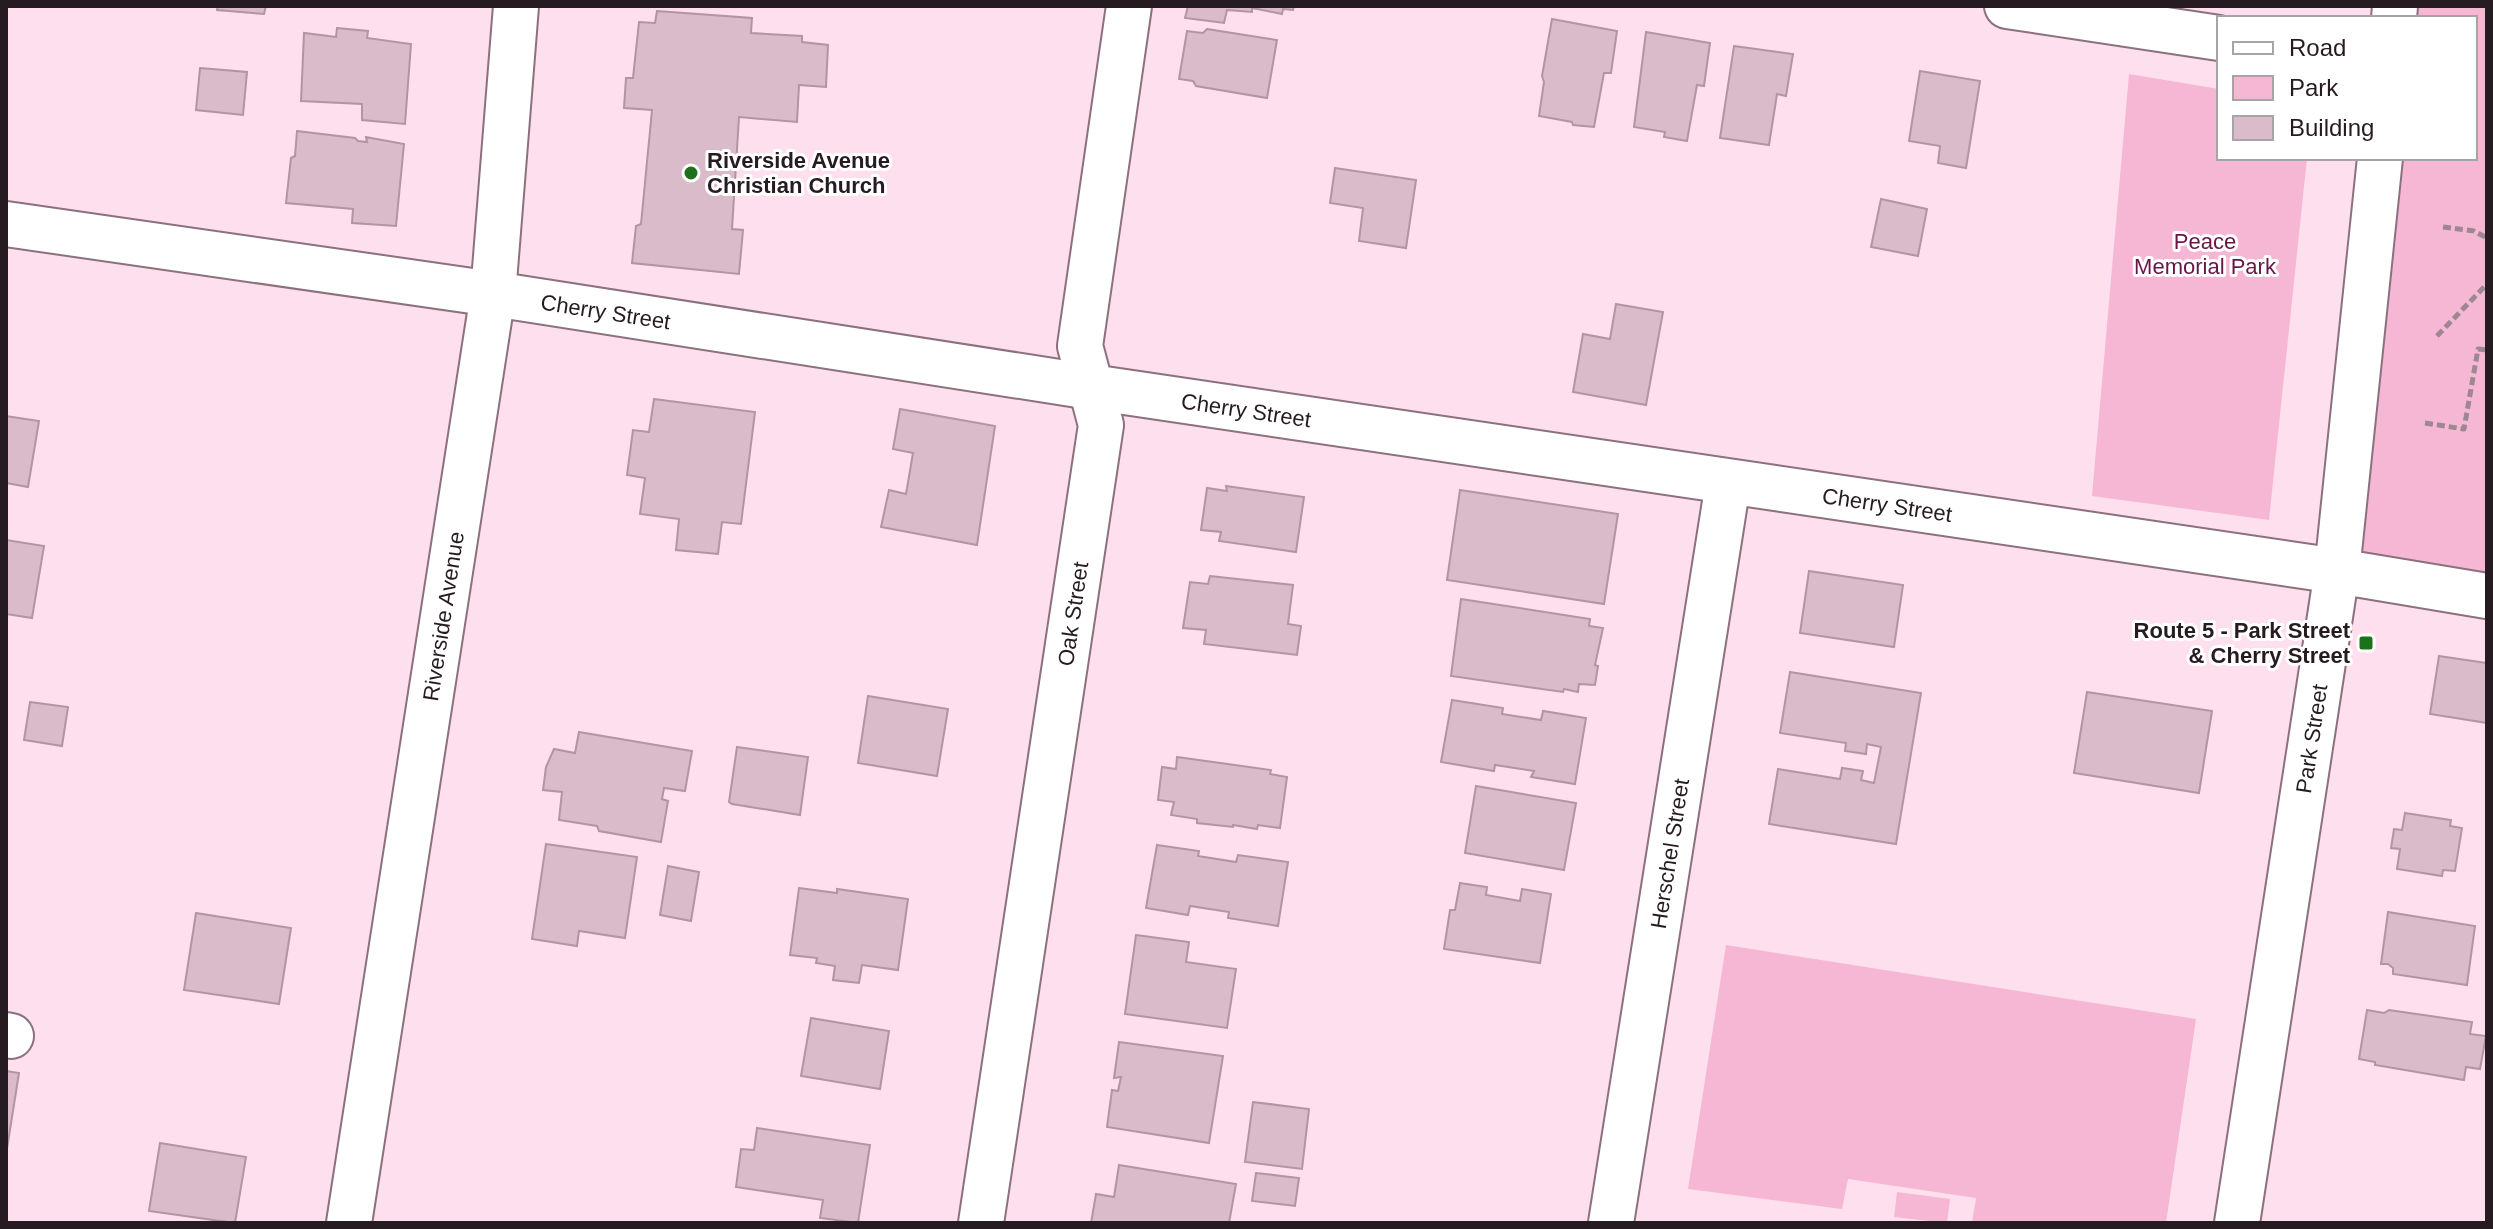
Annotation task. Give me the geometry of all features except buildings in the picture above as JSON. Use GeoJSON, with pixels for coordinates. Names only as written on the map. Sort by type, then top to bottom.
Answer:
{"type":"FeatureCollection","features":[{"type":"Feature","properties":{"kind":"street","name":"Riverside Avenue"},"geometry":{"type":"LineString","coordinates":[[349,1223],[493,294],[516,6]]}},
{"type":"Feature","properties":{"kind":"street","name":"Oak Street"},"geometry":{"type":"LineString","coordinates":[[981,1223],[1101,425],[1080,346],[1129,6]]}},
{"type":"Feature","properties":{"kind":"street"},"geometry":{"type":"LineString","coordinates":[[2007,6],[2217,38]]}},
{"type":"Feature","properties":{"kind":"street","name":"Park Street"},"geometry":{"type":"LineString","coordinates":[[2237,1223],[2337,571],[2380,160]]}},
{"type":"Feature","properties":{"kind":"street","name":"Cherry Street"},"geometry":{"type":"LineString","coordinates":[[6,224],[493,294],[1091,387],[2337,571],[2487,596]]}},
{"type":"Feature","properties":{"kind":"street","name":"Herschel Street"},"geometry":{"type":"LineString","coordinates":[[1611,1223],[1728,483]]}},
{"type":"Feature","properties":{"kind":"path"},"geometry":{"type":"LineString","coordinates":[[2443,227],[2474,231],[2487,238]]}},
{"type":"Feature","properties":{"kind":"path"},"geometry":{"type":"LineString","coordinates":[[2437,336],[2487,284]]}},
{"type":"Feature","properties":{"kind":"path"},"geometry":{"type":"LineString","coordinates":[[2425,423],[2464,429],[2478,349],[2487,350]]}},
{"type":"Feature","properties":{"kind":"green space"},"geometry":{"type":"Polygon","coordinates":[[[2416,6],[2487,6],[2487,586],[2337,571],[2396,160],[2477,160],[2477,16],[2414,16],[2416,6]]]}},
{"type":"Feature","properties":{"kind":"green space","name":"Peace Memorial Park"},"geometry":{"type":"Polygon","coordinates":[[[2129,74],[2217,89],[2217,160],[2307,160],[2269,520],[2092,496],[2129,74]]]}},
{"type":"Feature","properties":{"kind":"green space"},"geometry":{"type":"Polygon","coordinates":[[[1726,945],[2196,1019],[2166,1223],[1972,1223],[1976,1198],[1848,1179],[1842,1209],[1688,1189],[1726,945]]]}},
{"type":"Feature","properties":{"kind":"green space"},"geometry":{"type":"Polygon","coordinates":[[[1897,1192],[1950,1199],[1947,1223],[1894,1217],[1897,1192]]]}},
{"type":"Feature","properties":{"kind":"place","name":"Riverside Avenue Christian Church"},"geometry":{"type":"Point","coordinates":[691,173]}},
{"type":"Feature","properties":{"kind":"place","name":"Route 5 - Park Street & Cherry Street"},"geometry":{"type":"Point","coordinates":[2366,643]}}]}
